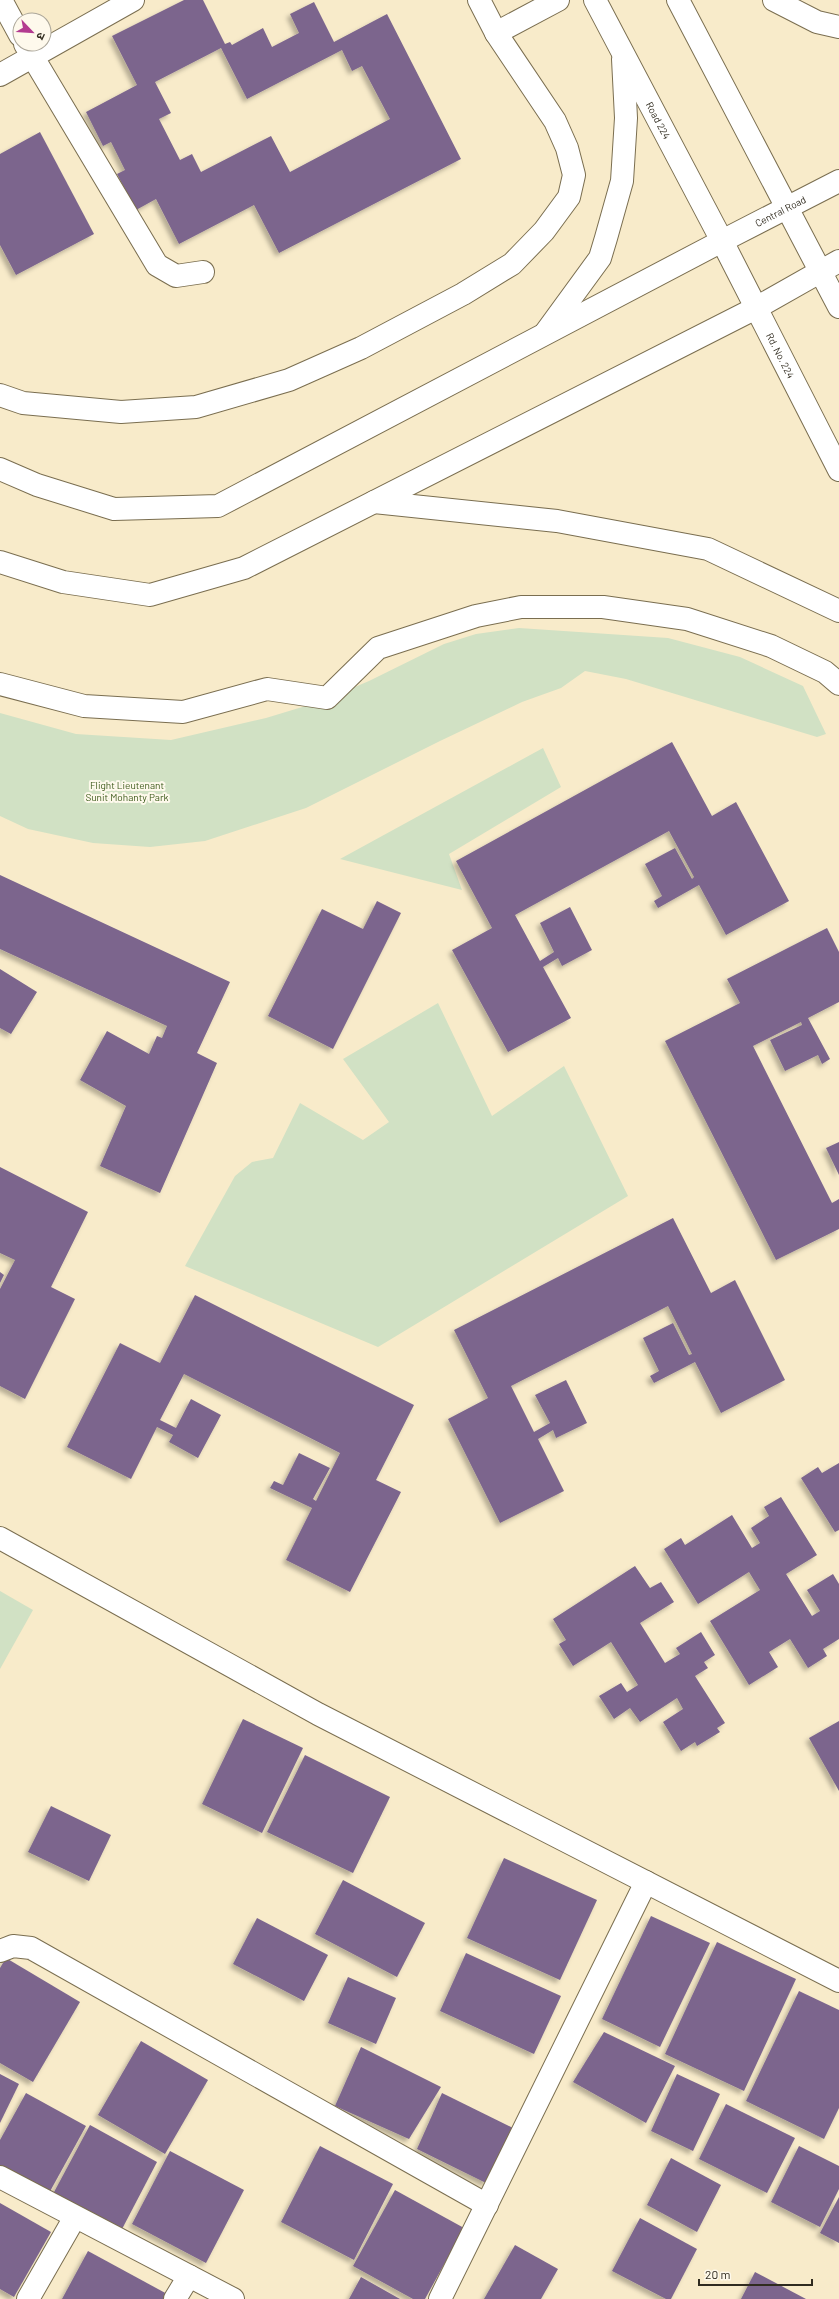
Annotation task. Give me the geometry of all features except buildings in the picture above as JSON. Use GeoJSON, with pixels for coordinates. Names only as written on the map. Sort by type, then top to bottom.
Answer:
{"type":"FeatureCollection","features":[{"type":"Feature","properties":{"kind":"street"},"geometry":{"type":"LineString","coordinates":[[1,0],[12,20]]}},
{"type":"Feature","properties":{"kind":"street"},"geometry":{"type":"LineString","coordinates":[[52,39],[133,0]]}},
{"type":"Feature","properties":{"kind":"street"},"geometry":{"type":"LineString","coordinates":[[0,395],[23,403],[121,412],[196,407],[289,380],[361,348],[463,294],[512,264],[544,231],[569,197],[574,175],[567,148],[555,121],[496,33],[479,0]]}},
{"type":"Feature","properties":{"kind":"street"},"geometry":{"type":"LineString","coordinates":[[496,33],[558,0]]}},
{"type":"Feature","properties":{"kind":"street","name":"Road 224"},"geometry":{"type":"LineString","coordinates":[[595,0],[722,241]]}},
{"type":"Feature","properties":{"kind":"street"},"geometry":{"type":"LineString","coordinates":[[678,0],[839,306]]}},
{"type":"Feature","properties":{"kind":"street"},"geometry":{"type":"LineString","coordinates":[[774,0],[817,22],[839,27]]}},
{"type":"Feature","properties":{"kind":"street"},"geometry":{"type":"LineString","coordinates":[[0,74],[26,52]]}},
{"type":"Feature","properties":{"kind":"street"},"geometry":{"type":"LineString","coordinates":[[29,52],[157,265],[176,276],[203,272]]}},
{"type":"Feature","properties":{"kind":"street"},"geometry":{"type":"LineString","coordinates":[[543,336],[600,258],[606,238],[622,181],[626,118],[623,52]]}},
{"type":"Feature","properties":{"kind":"street","name":"Central Road"},"geometry":{"type":"LineString","coordinates":[[0,469],[37,485],[114,509],[218,506],[839,181]]}},
{"type":"Feature","properties":{"kind":"street","name":"Rd. No. 224"},"geometry":{"type":"LineString","coordinates":[[722,241],[839,470]]}},
{"type":"Feature","properties":{"kind":"street"},"geometry":{"type":"LineString","coordinates":[[0,562],[62,582],[150,594],[244,568],[756,308],[839,261]]}},
{"type":"Feature","properties":{"kind":"street"},"geometry":{"type":"LineString","coordinates":[[374,502],[557,521],[708,549],[839,611]]}},
{"type":"Feature","properties":{"kind":"street"},"geometry":{"type":"LineString","coordinates":[[0,684],[84,706],[183,712],[267,689],[327,698],[378,648],[468,618],[521,607],[604,607],[687,618],[771,646],[825,672],[839,684]]}},
{"type":"Feature","properties":{"kind":"street"},"geometry":{"type":"LineString","coordinates":[[0,1538],[318,1714],[839,1981]]}},
{"type":"Feature","properties":{"kind":"street"},"geometry":{"type":"LineString","coordinates":[[440,2299],[646,1882]]}},
{"type":"Feature","properties":{"kind":"street"},"geometry":{"type":"LineString","coordinates":[[0,1951],[13,1946],[31,1948],[487,2205]]}},
{"type":"Feature","properties":{"kind":"street"},"geometry":{"type":"LineString","coordinates":[[0,2177],[233,2299]]}},
{"type":"Feature","properties":{"kind":"street"},"geometry":{"type":"LineString","coordinates":[[28,2299],[75,2217]]}},
{"type":"Feature","properties":{"kind":"street"},"geometry":{"type":"LineString","coordinates":[[175,2299],[189,2276]]}},
{"type":"Feature","properties":{"kind":"green space","name":"Flight Lieutenant Sunit Mohanty Park"},"geometry":{"type":"Polygon","coordinates":[[[519,628],[668,638],[740,657],[803,686],[826,734],[817,737],[626,679],[585,671],[561,688],[522,702],[306,808],[205,841],[150,847],[93,843],[28,829],[0,816],[0,713],[76,734],[171,740],[266,718],[322,701],[369,681],[444,644],[476,634],[519,628]]]}},
{"type":"Feature","properties":{"kind":"green space"},"geometry":{"type":"Polygon","coordinates":[[[543,748],[561,787],[449,854],[462,890],[340,859],[543,748]]]}},
{"type":"Feature","properties":{"kind":"green space"},"geometry":{"type":"Polygon","coordinates":[[[438,1003],[492,1116],[564,1066],[628,1196],[378,1347],[185,1266],[235,1176],[252,1162],[273,1158],[300,1103],[363,1140],[389,1122],[343,1059],[438,1003]]]}},
{"type":"Feature","properties":{"kind":"green space"},"geometry":{"type":"Polygon","coordinates":[[[0,1591],[33,1610],[0,1669],[0,1591]]]}}]}
